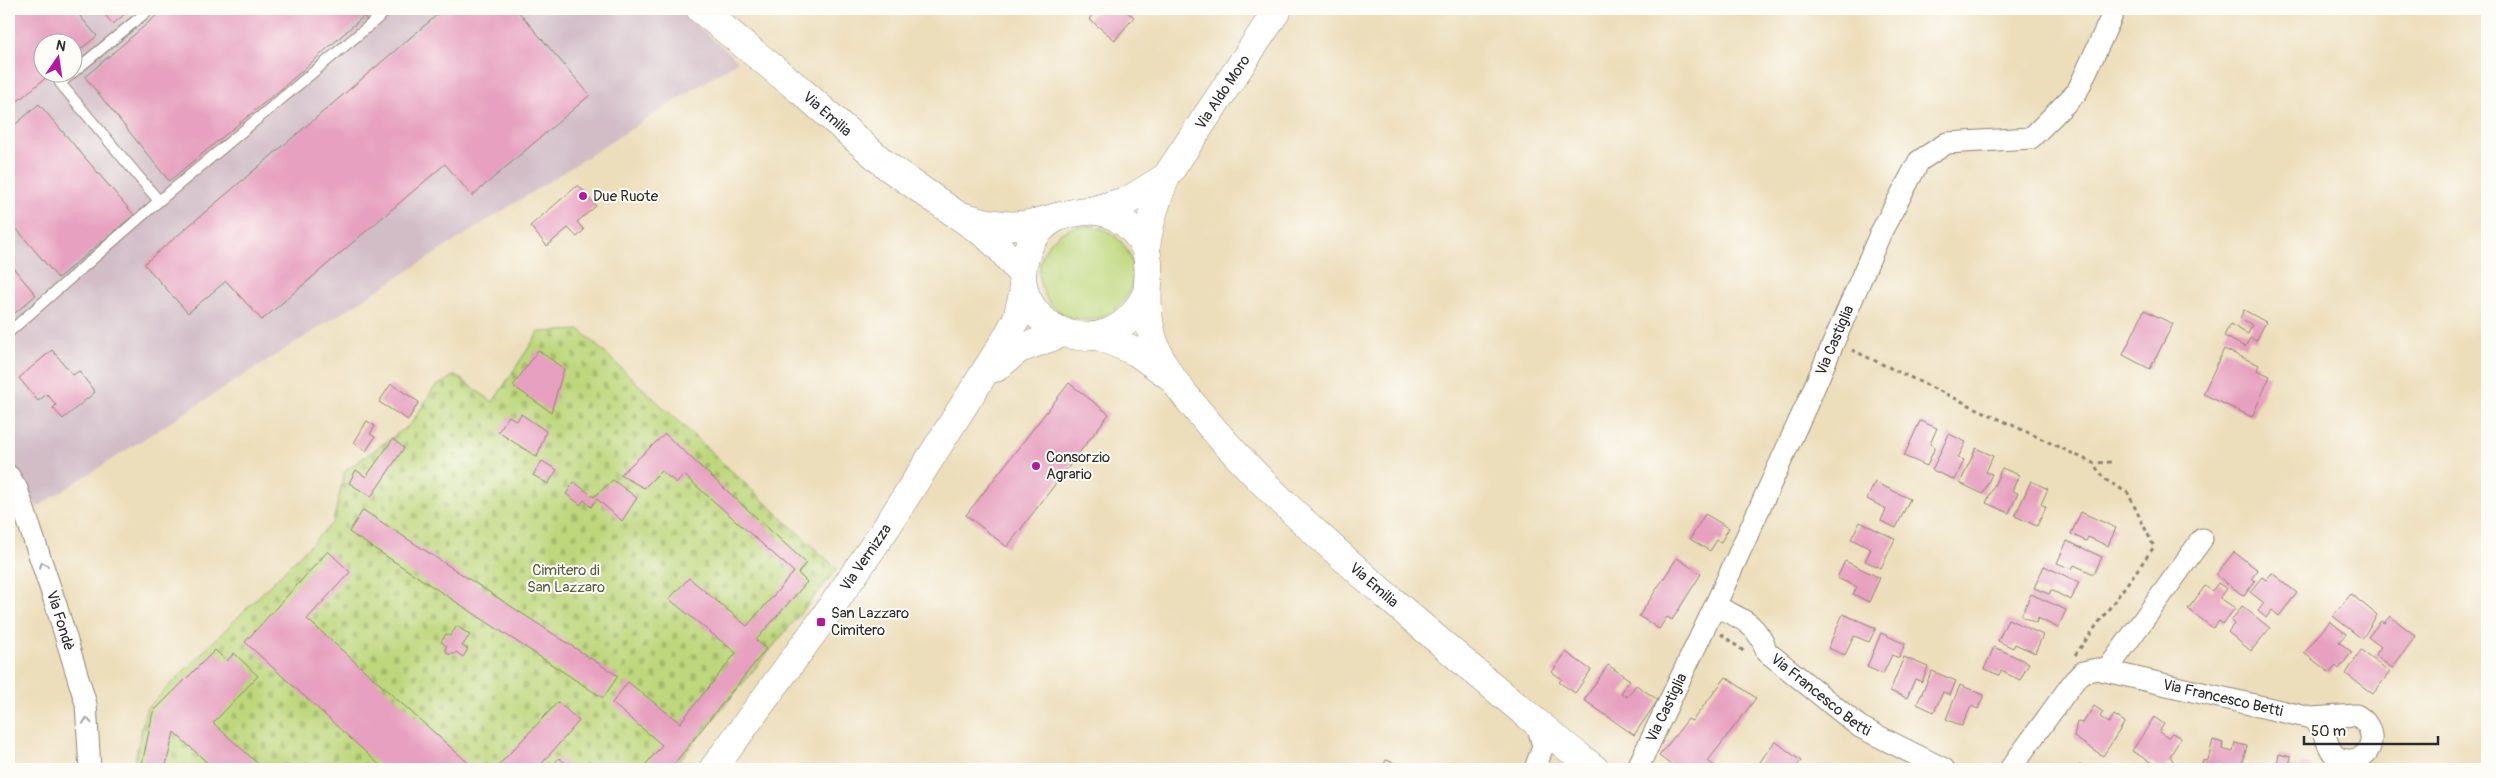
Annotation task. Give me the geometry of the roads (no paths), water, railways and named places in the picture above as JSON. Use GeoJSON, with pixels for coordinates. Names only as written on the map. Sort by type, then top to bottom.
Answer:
{"type":"FeatureCollection","features":[{"type":"Feature","properties":{"kind":"main road","name":"Via Emilia"},"geometry":{"type":"LineString","coordinates":[[700,9],[800,90],[887,166],[958,215],[1000,248],[1023,282],[1032,308],[1041,318],[1063,333],[1080,337],[1098,336],[1114,331],[1129,321],[1140,308],[1148,292]]}},
{"type":"Feature","properties":{"kind":"main road","name":"Via Aldo Moro"},"geometry":{"type":"LineString","coordinates":[[1146,250],[1147,233],[1154,204],[1166,177],[1278,9]]}},
{"type":"Feature","properties":{"kind":"main road","name":"Via Aldo Moro"},"geometry":{"type":"LineString","coordinates":[[1094,210],[1129,200],[1166,177]]}},
{"type":"Feature","properties":{"kind":"main road","name":"Via Emilia"},"geometry":{"type":"LineString","coordinates":[[958,215],[1002,226],[1037,223],[1078,210],[1094,210],[1110,214],[1125,223],[1137,235],[1146,250],[1150,271],[1148,310],[1154,342],[1158,354],[1173,380],[1266,487],[1317,535],[1537,724],[1595,769]]}},
{"type":"Feature","properties":{"kind":"main road","name":"Via Emilia"},"geometry":{"type":"LineString","coordinates":[[1023,282],[1024,260],[1033,239],[1048,222],[1062,214]]}},
{"type":"Feature","properties":{"kind":"main road","name":"Via Vernizza"},"geometry":{"type":"LineString","coordinates":[[713,769],[821,622],[886,528],[1017,318],[1023,282]]}},
{"type":"Feature","properties":{"kind":"main road","name":"Via Vernizza"},"geometry":{"type":"LineString","coordinates":[[975,388],[1019,349],[1063,333]]}},
{"type":"Feature","properties":{"kind":"main road","name":"Via Emilia"},"geometry":{"type":"LineString","coordinates":[[1098,336],[1136,352],[1173,380]]}},
{"type":"Feature","properties":{"kind":"street","name":"Via Castiglia"},"geometry":{"type":"LineString","coordinates":[[1637,769],[1724,611],[1811,395],[1881,232],[1919,161],[1947,143],[2031,138],[2077,92],[2115,9]]}},
{"type":"Feature","properties":{"kind":"street","name":"Via Fondè"},"geometry":{"type":"LineString","coordinates":[[9,476],[17,489],[56,604],[86,704],[90,769]]}},
{"type":"Feature","properties":{"kind":"street"},"geometry":{"type":"LineString","coordinates":[[2107,670],[2202,538]]}},
{"type":"Feature","properties":{"kind":"street","name":"Via Francesco Betti"},"geometry":{"type":"LineString","coordinates":[[1724,611],[1753,626],[1762,637],[1767,652],[1860,727],[1942,769]]}},
{"type":"Feature","properties":{"kind":"street","name":"Via Francesco Betti"},"geometry":{"type":"LineString","coordinates":[[2010,769],[2074,681],[2083,672],[2097,668],[2311,718]]}},
{"type":"Feature","properties":{"kind":"street"},"geometry":{"type":"LineString","coordinates":[[1535,769],[1543,746],[1537,724]]}},
{"type":"Feature","properties":{"kind":"lane"},"geometry":{"type":"LineString","coordinates":[[150,9],[60,83],[160,201]]}},
{"type":"Feature","properties":{"kind":"lane"},"geometry":{"type":"LineString","coordinates":[[9,332],[160,201],[389,9]]}},
{"type":"Feature","properties":{"kind":"place","name":"Due Ruote"},"geometry":{"type":"Point","coordinates":[583,196]}},
{"type":"Feature","properties":{"kind":"place","name":"Consorzio Agrario"},"geometry":{"type":"Point","coordinates":[1036,466]}},
{"type":"Feature","properties":{"kind":"place","name":"San Lazzaro Cimitero"},"geometry":{"type":"Point","coordinates":[821,622]}},
{"type":"Feature","properties":{"kind":"park label","name":"Cimitero di San Lazzaro"},"geometry":{"type":"Point","coordinates":[566,578]}}]}
